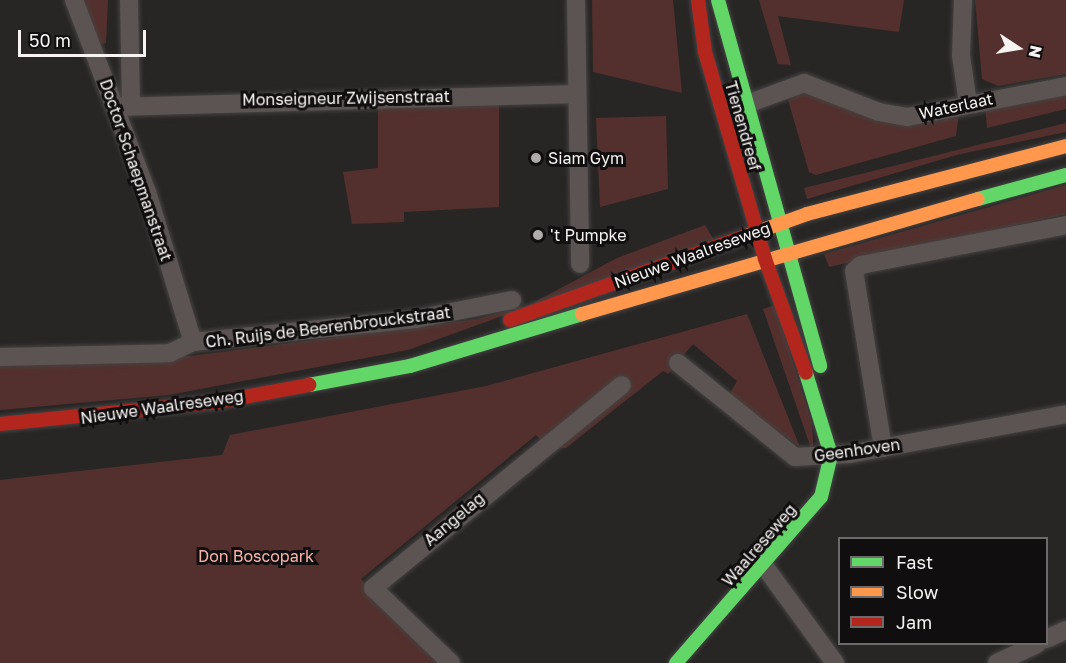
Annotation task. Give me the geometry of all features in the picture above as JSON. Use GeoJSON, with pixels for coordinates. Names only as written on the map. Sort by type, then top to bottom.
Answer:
{"type":"FeatureCollection","features":[{"type":"Feature","properties":{"kind":"street","name":"Doctor Schaepmanstraat"},"geometry":{"type":"LineString","coordinates":[[74,0],[123,104],[192,342]]}},
{"type":"Feature","properties":{"kind":"street","name":"Doctor Schaepmanstraat"},"geometry":{"type":"LineString","coordinates":[[123,104],[129,0]]}},
{"type":"Feature","properties":{"kind":"street"},"geometry":{"type":"LineString","coordinates":[[576,0],[578,94],[576,208],[580,264]]}},
{"type":"Feature","properties":{"kind":"street","name":"Tienendreef"},"geometry":{"type":"LineString","coordinates":[[698,0],[705,52],[765,259]]}},
{"type":"Feature","properties":{"kind":"street","name":"Tienendreef"},"geometry":{"type":"LineString","coordinates":[[718,0],[788,252]]}},
{"type":"Feature","properties":{"kind":"street"},"geometry":{"type":"LineString","coordinates":[[963,0],[961,55],[968,104]]}},
{"type":"Feature","properties":{"kind":"street","name":"Waterlaat"},"geometry":{"type":"LineString","coordinates":[[747,104],[804,84],[879,112],[907,117],[1066,86]]}},
{"type":"Feature","properties":{"kind":"street","name":"Monseigneur Zwijsenstraat"},"geometry":{"type":"LineString","coordinates":[[123,104],[578,94]]}},
{"type":"Feature","properties":{"kind":"street","name":"Nieuwe Waalreseweg"},"geometry":{"type":"LineString","coordinates":[[324,382],[781,222],[964,168],[1066,146]]}},
{"type":"Feature","properties":{"kind":"street","name":"Nieuwe Waalreseweg"},"geometry":{"type":"LineString","coordinates":[[0,424],[217,402],[467,352],[788,252],[1066,175]]}},
{"type":"Feature","properties":{"kind":"street"},"geometry":{"type":"LineString","coordinates":[[883,448],[854,271],[861,265],[1066,225]]}},
{"type":"Feature","properties":{"kind":"street","name":"Waalreseweg"},"geometry":{"type":"LineString","coordinates":[[676,663],[765,567],[821,497],[831,454],[828,432],[830,398],[788,252]]}},
{"type":"Feature","properties":{"kind":"street","name":"Waalreseweg"},"geometry":{"type":"LineString","coordinates":[[765,259],[828,432]]}},
{"type":"Feature","properties":{"kind":"street","name":"Ch. Ruijs de Beerenbrouckstraat"},"geometry":{"type":"LineString","coordinates":[[0,357],[170,353],[192,342],[416,319],[512,300]]}},
{"type":"Feature","properties":{"kind":"street","name":"Geenhoven"},"geometry":{"type":"LineString","coordinates":[[678,363],[795,457],[883,448],[1066,414]]}},
{"type":"Feature","properties":{"kind":"street","name":"Aangelag"},"geometry":{"type":"LineString","coordinates":[[451,663],[373,588],[622,385]]}},
{"type":"Feature","properties":{"kind":"street"},"geometry":{"type":"LineString","coordinates":[[765,567],[835,663]]}},
{"type":"Feature","properties":{"kind":"street"},"geometry":{"type":"LineString","coordinates":[[1048,639],[1066,630]]}},
{"type":"Feature","properties":{"kind":"street"},"geometry":{"type":"LineString","coordinates":[[997,663],[1035,645]]}},
{"type":"Feature","properties":{"kind":"green space"},"geometry":{"type":"Polygon","coordinates":[[[83,0],[108,0],[106,43],[100,45],[83,0]]]}},
{"type":"Feature","properties":{"kind":"green space"},"geometry":{"type":"Polygon","coordinates":[[[592,0],[673,0],[682,93],[593,72],[592,0]]]}},
{"type":"Feature","properties":{"kind":"green space"},"geometry":{"type":"Polygon","coordinates":[[[759,0],[904,0],[899,32],[778,16],[791,65],[778,64],[759,0]]]}},
{"type":"Feature","properties":{"kind":"green space"},"geometry":{"type":"Polygon","coordinates":[[[975,0],[1066,0],[1066,74],[998,86],[982,79],[975,0]]]}},
{"type":"Feature","properties":{"kind":"green space"},"geometry":{"type":"Polygon","coordinates":[[[806,88],[847,106],[959,112],[956,136],[816,175],[809,172],[786,93],[806,88]]]}},
{"type":"Feature","properties":{"kind":"green space"},"geometry":{"type":"Polygon","coordinates":[[[1066,89],[1066,109],[987,128],[985,105],[1066,89]]]}},
{"type":"Feature","properties":{"kind":"green space"},"geometry":{"type":"Polygon","coordinates":[[[499,104],[499,207],[404,212],[404,222],[352,224],[343,172],[378,168],[378,106],[499,104]]]}},
{"type":"Feature","properties":{"kind":"green space"},"geometry":{"type":"Polygon","coordinates":[[[666,116],[668,189],[600,207],[596,118],[666,116]]]}},
{"type":"Feature","properties":{"kind":"green space"},"geometry":{"type":"Polygon","coordinates":[[[1066,123],[1066,132],[960,154],[807,199],[804,188],[1066,123]]]}},
{"type":"Feature","properties":{"kind":"green space"},"geometry":{"type":"Polygon","coordinates":[[[1066,185],[1066,214],[829,267],[824,254],[1066,185]]]}},
{"type":"Feature","properties":{"kind":"green space"},"geometry":{"type":"Polygon","coordinates":[[[705,225],[714,240],[408,350],[169,395],[0,410],[0,362],[190,356],[477,319],[529,305],[617,258],[705,225]]]}},
{"type":"Feature","properties":{"kind":"green space"},"geometry":{"type":"Polygon","coordinates":[[[775,305],[812,423],[814,457],[763,309],[775,305]]]}},
{"type":"Feature","properties":{"kind":"green space","name":"Don Boscopark"},"geometry":{"type":"Polygon","coordinates":[[[747,314],[800,447],[728,397],[737,381],[693,344],[668,374],[663,371],[566,448],[548,448],[536,435],[361,579],[441,663],[0,663],[0,480],[222,455],[230,435],[486,386],[747,314]]]}},
{"type":"Feature","properties":{"kind":"traffic: fast"},"geometry":{"type":"LineString","coordinates":[[718,0],[820,366]]}},
{"type":"Feature","properties":{"kind":"traffic: fast"},"geometry":{"type":"LineString","coordinates":[[978,199],[1066,175]]}},
{"type":"Feature","properties":{"kind":"traffic: fast"},"geometry":{"type":"LineString","coordinates":[[309,385],[410,366],[582,314]]}},
{"type":"Feature","properties":{"kind":"traffic: fast"},"geometry":{"type":"LineString","coordinates":[[676,663],[821,497],[831,455],[806,373]]}},
{"type":"Feature","properties":{"kind":"traffic: slow"},"geometry":{"type":"LineString","coordinates":[[746,236],[807,214],[1066,146]]}},
{"type":"Feature","properties":{"kind":"traffic: slow"},"geometry":{"type":"LineString","coordinates":[[582,314],[978,199]]}},
{"type":"Feature","properties":{"kind":"traffic: jam"},"geometry":{"type":"LineString","coordinates":[[698,0],[705,52],[765,259],[806,373]]}},
{"type":"Feature","properties":{"kind":"traffic: jam"},"geometry":{"type":"LineString","coordinates":[[510,320],[746,236]]}},
{"type":"Feature","properties":{"kind":"traffic: jam"},"geometry":{"type":"LineString","coordinates":[[0,424],[217,402],[309,385]]}},
{"type":"Feature","properties":{"kind":"place","name":"Siam Gym"},"geometry":{"type":"Point","coordinates":[536,158]}},
{"type":"Feature","properties":{"kind":"place","name":"'t Pumpke"},"geometry":{"type":"Point","coordinates":[538,235]}}]}
